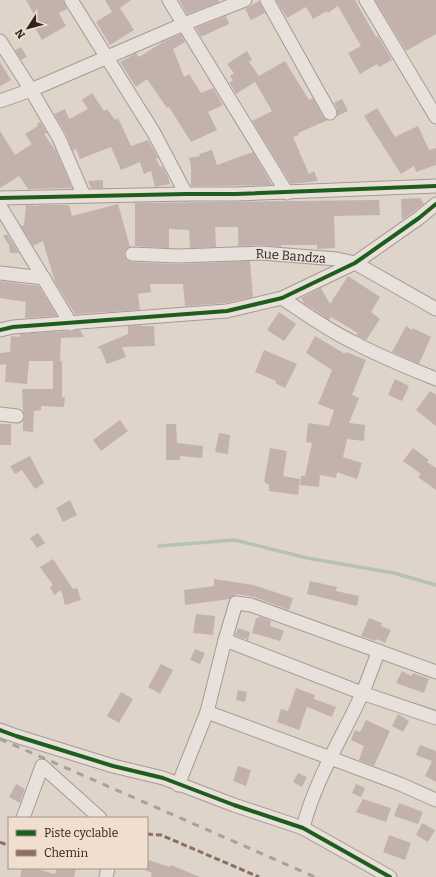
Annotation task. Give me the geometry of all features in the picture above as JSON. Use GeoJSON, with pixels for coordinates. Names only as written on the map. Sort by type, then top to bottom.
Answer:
{"type":"FeatureCollection","features":[{"type":"Feature","properties":{"kind":"street"},"geometry":{"type":"LineString","coordinates":[[71,0],[154,133],[186,194]]}},
{"type":"Feature","properties":{"kind":"street"},"geometry":{"type":"LineString","coordinates":[[169,0],[287,193]]}},
{"type":"Feature","properties":{"kind":"street"},"geometry":{"type":"LineString","coordinates":[[0,101],[32,90],[184,24],[245,0]]}},
{"type":"Feature","properties":{"kind":"street"},"geometry":{"type":"LineString","coordinates":[[266,0],[330,113]]}},
{"type":"Feature","properties":{"kind":"street"},"geometry":{"type":"LineString","coordinates":[[366,0],[436,117]]}},
{"type":"Feature","properties":{"kind":"street"},"geometry":{"type":"LineString","coordinates":[[0,41],[32,90],[59,138],[84,196]]}},
{"type":"Feature","properties":{"kind":"street"},"geometry":{"type":"LineString","coordinates":[[0,198],[287,193],[436,186]]}},
{"type":"Feature","properties":{"kind":"street"},"geometry":{"type":"LineString","coordinates":[[0,330],[13,327],[71,324],[227,311],[282,298],[355,263],[420,218],[436,204]]}},
{"type":"Feature","properties":{"kind":"street"},"geometry":{"type":"LineString","coordinates":[[0,206],[71,324]]}},
{"type":"Feature","properties":{"kind":"street","name":"Rue Bandza"},"geometry":{"type":"LineString","coordinates":[[132,254],[178,256],[261,253],[355,263],[436,309]]}},
{"type":"Feature","properties":{"kind":"street"},"geometry":{"type":"LineString","coordinates":[[0,273],[44,278]]}},
{"type":"Feature","properties":{"kind":"street"},"geometry":{"type":"LineString","coordinates":[[282,298],[315,321],[354,343],[436,380]]}},
{"type":"Feature","properties":{"kind":"street"},"geometry":{"type":"LineString","coordinates":[[0,414],[18,416]]}},
{"type":"Feature","properties":{"kind":"street"},"geometry":{"type":"LineString","coordinates":[[178,784],[207,712],[236,603],[251,605],[436,672]]}},
{"type":"Feature","properties":{"kind":"street"},"geometry":{"type":"LineString","coordinates":[[225,640],[362,693],[436,718]]}},
{"type":"Feature","properties":{"kind":"street"},"geometry":{"type":"LineString","coordinates":[[303,828],[307,812],[330,759],[362,693],[379,651]]}},
{"type":"Feature","properties":{"kind":"street"},"geometry":{"type":"LineString","coordinates":[[207,712],[400,784],[436,800]]}},
{"type":"Feature","properties":{"kind":"street"},"geometry":{"type":"LineString","coordinates":[[0,730],[113,766],[163,778],[303,828],[390,877]]}},
{"type":"Feature","properties":{"kind":"street"},"geometry":{"type":"LineString","coordinates":[[23,817],[42,766],[99,817]]}},
{"type":"Feature","properties":{"kind":"building"},"geometry":{"type":"Polygon","coordinates":[[[26,0],[63,0],[67,9],[59,13],[66,26],[42,40],[34,26],[39,23],[26,0]]]}},
{"type":"Feature","properties":{"kind":"building"},"geometry":{"type":"Polygon","coordinates":[[[105,0],[131,0],[120,8],[134,30],[110,45],[96,22],[112,12],[105,0]]]}},
{"type":"Feature","properties":{"kind":"building"},"geometry":{"type":"Polygon","coordinates":[[[179,0],[218,0],[219,2],[187,14],[179,0]]]}},
{"type":"Feature","properties":{"kind":"building"},"geometry":{"type":"Polygon","coordinates":[[[276,0],[355,0],[376,37],[378,36],[392,60],[379,67],[377,64],[360,74],[348,53],[361,46],[338,6],[328,13],[327,11],[313,19],[306,7],[287,18],[276,0]]]}},
{"type":"Feature","properties":{"kind":"building"},"geometry":{"type":"Polygon","coordinates":[[[375,0],[436,0],[436,34],[406,51],[375,0]]]}},
{"type":"Feature","properties":{"kind":"building"},"geometry":{"type":"Polygon","coordinates":[[[259,1],[265,13],[251,20],[245,9],[259,1]]]}},
{"type":"Feature","properties":{"kind":"building"},"geometry":{"type":"Polygon","coordinates":[[[226,16],[229,24],[201,37],[196,28],[226,16]]]}},
{"type":"Feature","properties":{"kind":"building"},"geometry":{"type":"Polygon","coordinates":[[[181,34],[185,42],[173,49],[184,77],[189,74],[201,93],[213,88],[223,105],[208,112],[217,130],[191,142],[169,107],[167,108],[147,79],[136,87],[120,62],[136,53],[139,57],[163,42],[181,34]]]}},
{"type":"Feature","properties":{"kind":"building"},"geometry":{"type":"Polygon","coordinates":[[[21,47],[27,57],[21,60],[15,50],[21,47]]]}},
{"type":"Feature","properties":{"kind":"building"},"geometry":{"type":"Polygon","coordinates":[[[247,51],[252,60],[249,62],[259,76],[285,61],[309,100],[313,98],[323,117],[328,120],[298,133],[299,135],[293,137],[309,174],[314,171],[318,181],[291,184],[252,121],[272,111],[255,82],[236,94],[229,82],[233,81],[230,76],[234,73],[227,64],[247,51]]]}},
{"type":"Feature","properties":{"kind":"building"},"geometry":{"type":"Polygon","coordinates":[[[0,62],[11,80],[0,86],[0,62]]]}},
{"type":"Feature","properties":{"kind":"building"},"geometry":{"type":"Polygon","coordinates":[[[92,93],[104,111],[107,109],[115,120],[118,118],[131,146],[148,140],[158,158],[156,158],[160,167],[162,166],[168,177],[170,184],[155,187],[151,171],[144,174],[140,162],[121,170],[111,147],[80,159],[76,149],[73,151],[66,134],[54,114],[65,109],[69,119],[88,109],[82,100],[92,93]]]}},
{"type":"Feature","properties":{"kind":"building"},"geometry":{"type":"Polygon","coordinates":[[[342,99],[348,111],[337,116],[337,109],[334,103],[342,99]]]}},
{"type":"Feature","properties":{"kind":"building"},"geometry":{"type":"Polygon","coordinates":[[[377,108],[395,137],[418,126],[429,150],[436,148],[436,165],[416,172],[414,166],[401,174],[364,116],[377,108]]]}},
{"type":"Feature","properties":{"kind":"building"},"geometry":{"type":"Polygon","coordinates":[[[40,122],[47,133],[44,134],[56,151],[72,188],[28,189],[19,176],[0,188],[0,131],[15,155],[32,144],[25,134],[38,126],[37,124],[40,122]]]}},
{"type":"Feature","properties":{"kind":"building"},"geometry":{"type":"Polygon","coordinates":[[[212,150],[217,165],[253,152],[272,185],[191,186],[191,165],[189,158],[200,156],[199,154],[212,150]]]}},
{"type":"Feature","properties":{"kind":"building"},"geometry":{"type":"Polygon","coordinates":[[[103,180],[103,188],[91,188],[88,181],[103,180]]]}},
{"type":"Feature","properties":{"kind":"building"},"geometry":{"type":"Polygon","coordinates":[[[420,198],[424,204],[402,220],[401,199],[420,198]]]}},
{"type":"Feature","properties":{"kind":"building"},"geometry":{"type":"Polygon","coordinates":[[[379,200],[380,215],[334,216],[335,248],[317,249],[317,245],[281,245],[281,247],[261,245],[238,246],[238,227],[215,227],[216,247],[190,248],[189,230],[169,229],[169,248],[135,246],[135,203],[379,200]]]}},
{"type":"Feature","properties":{"kind":"building"},"geometry":{"type":"Polygon","coordinates":[[[118,204],[130,247],[126,249],[124,253],[127,260],[132,262],[178,264],[250,261],[253,297],[226,303],[185,306],[183,284],[150,284],[151,292],[138,294],[140,310],[75,314],[55,282],[43,241],[33,246],[21,226],[24,225],[26,205],[69,205],[72,216],[118,204]]]}},
{"type":"Feature","properties":{"kind":"building"},"geometry":{"type":"Polygon","coordinates":[[[7,234],[19,253],[10,253],[9,245],[3,236],[7,234]]]}},
{"type":"Feature","properties":{"kind":"building"},"geometry":{"type":"Polygon","coordinates":[[[348,276],[380,297],[371,312],[380,319],[366,340],[356,335],[358,333],[331,317],[329,320],[304,303],[301,298],[321,288],[330,304],[348,276]]]}},
{"type":"Feature","properties":{"kind":"building"},"geometry":{"type":"Polygon","coordinates":[[[0,281],[39,286],[57,316],[25,318],[26,302],[0,298],[0,281]]]}},
{"type":"Feature","properties":{"kind":"building"},"geometry":{"type":"Polygon","coordinates":[[[279,312],[296,324],[284,341],[267,330],[279,312]]]}},
{"type":"Feature","properties":{"kind":"building"},"geometry":{"type":"Polygon","coordinates":[[[128,326],[154,326],[155,346],[122,347],[126,357],[107,364],[100,348],[97,347],[128,334],[128,326]]]}},
{"type":"Feature","properties":{"kind":"building"},"geometry":{"type":"Polygon","coordinates":[[[406,326],[412,330],[413,328],[431,337],[419,364],[392,352],[406,326]]]}},
{"type":"Feature","properties":{"kind":"building"},"geometry":{"type":"Polygon","coordinates":[[[80,330],[84,337],[61,338],[60,361],[29,361],[27,384],[5,382],[6,364],[0,365],[0,353],[10,352],[11,336],[20,337],[20,334],[72,332],[80,330]]]}},
{"type":"Feature","properties":{"kind":"building"},"geometry":{"type":"Polygon","coordinates":[[[315,336],[345,354],[346,352],[366,360],[352,395],[359,398],[349,423],[365,425],[364,441],[347,439],[343,457],[362,463],[357,479],[337,472],[336,478],[320,475],[319,487],[300,485],[301,476],[305,476],[312,443],[306,442],[308,423],[329,426],[334,410],[318,404],[332,370],[306,353],[315,336]]]}},
{"type":"Feature","properties":{"kind":"building"},"geometry":{"type":"Polygon","coordinates":[[[264,350],[297,364],[285,388],[275,383],[276,381],[255,372],[264,350]]]}},
{"type":"Feature","properties":{"kind":"building"},"geometry":{"type":"Polygon","coordinates":[[[53,361],[62,361],[62,397],[65,397],[64,407],[41,406],[41,410],[34,411],[33,432],[23,431],[23,421],[25,417],[23,411],[22,389],[53,389],[53,361]]]}},
{"type":"Feature","properties":{"kind":"building"},"geometry":{"type":"Polygon","coordinates":[[[395,379],[409,386],[402,401],[388,395],[395,379]]]}},
{"type":"Feature","properties":{"kind":"building"},"geometry":{"type":"Polygon","coordinates":[[[430,391],[436,395],[436,426],[416,410],[430,391]]]}},
{"type":"Feature","properties":{"kind":"building"},"geometry":{"type":"Polygon","coordinates":[[[120,420],[128,431],[101,451],[93,440],[120,420]]]}},
{"type":"Feature","properties":{"kind":"building"},"geometry":{"type":"Polygon","coordinates":[[[0,424],[11,424],[11,445],[0,445],[0,424]]]}},
{"type":"Feature","properties":{"kind":"building"},"geometry":{"type":"Polygon","coordinates":[[[166,424],[176,424],[177,443],[203,446],[202,458],[180,456],[180,460],[166,460],[166,424]]]}},
{"type":"Feature","properties":{"kind":"building"},"geometry":{"type":"Polygon","coordinates":[[[219,433],[230,435],[228,454],[215,452],[219,433]]]}},
{"type":"Feature","properties":{"kind":"building"},"geometry":{"type":"Polygon","coordinates":[[[270,448],[287,451],[283,476],[300,479],[298,495],[269,491],[269,485],[264,482],[270,448]]]}},
{"type":"Feature","properties":{"kind":"building"},"geometry":{"type":"Polygon","coordinates":[[[413,448],[429,460],[427,462],[436,468],[436,490],[418,477],[421,474],[403,461],[413,448]]]}},
{"type":"Feature","properties":{"kind":"building"},"geometry":{"type":"Polygon","coordinates":[[[30,456],[44,483],[35,489],[22,470],[15,474],[10,466],[30,456]]]}},
{"type":"Feature","properties":{"kind":"building"},"geometry":{"type":"Polygon","coordinates":[[[70,500],[77,515],[63,522],[56,508],[70,500]]]}},
{"type":"Feature","properties":{"kind":"building"},"geometry":{"type":"Polygon","coordinates":[[[38,533],[45,543],[37,548],[30,538],[38,533]]]}},
{"type":"Feature","properties":{"kind":"building"},"geometry":{"type":"Polygon","coordinates":[[[53,559],[73,589],[77,588],[81,600],[65,605],[61,590],[54,595],[50,587],[53,585],[40,567],[53,559]]]}},
{"type":"Feature","properties":{"kind":"building"},"geometry":{"type":"Polygon","coordinates":[[[214,579],[253,585],[293,598],[289,610],[254,597],[237,594],[230,599],[185,605],[184,590],[214,586],[214,579]]]}},
{"type":"Feature","properties":{"kind":"building"},"geometry":{"type":"Polygon","coordinates":[[[310,581],[337,587],[336,591],[359,596],[357,606],[307,594],[310,581]]]}},
{"type":"Feature","properties":{"kind":"building"},"geometry":{"type":"Polygon","coordinates":[[[196,614],[215,616],[213,635],[193,633],[196,614]]]}},
{"type":"Feature","properties":{"kind":"building"},"geometry":{"type":"Polygon","coordinates":[[[259,616],[271,621],[270,626],[284,631],[280,641],[252,633],[256,618],[259,618],[259,616]]]}},
{"type":"Feature","properties":{"kind":"building"},"geometry":{"type":"Polygon","coordinates":[[[369,618],[382,623],[381,626],[391,630],[385,643],[376,639],[375,641],[361,636],[369,618]]]}},
{"type":"Feature","properties":{"kind":"building"},"geometry":{"type":"Polygon","coordinates":[[[238,628],[250,632],[248,640],[235,635],[238,628]]]}},
{"type":"Feature","properties":{"kind":"building"},"geometry":{"type":"Polygon","coordinates":[[[195,649],[205,653],[200,664],[190,660],[195,649]]]}},
{"type":"Feature","properties":{"kind":"building"},"geometry":{"type":"Polygon","coordinates":[[[161,664],[173,670],[160,694],[148,687],[161,664]]]}},
{"type":"Feature","properties":{"kind":"building"},"geometry":{"type":"Polygon","coordinates":[[[402,671],[411,676],[413,673],[429,679],[424,693],[396,683],[402,671]]]}},
{"type":"Feature","properties":{"kind":"building"},"geometry":{"type":"Polygon","coordinates":[[[296,688],[315,695],[314,699],[336,707],[332,717],[307,707],[299,730],[277,722],[281,709],[288,711],[296,688]]]}},
{"type":"Feature","properties":{"kind":"building"},"geometry":{"type":"Polygon","coordinates":[[[238,690],[247,692],[245,702],[236,700],[238,690]]]}},
{"type":"Feature","properties":{"kind":"building"},"geometry":{"type":"Polygon","coordinates":[[[121,692],[133,699],[119,723],[107,716],[121,692]]]}},
{"type":"Feature","properties":{"kind":"building"},"geometry":{"type":"Polygon","coordinates":[[[398,714],[409,721],[403,732],[392,726],[398,714]]]}},
{"type":"Feature","properties":{"kind":"building"},"geometry":{"type":"Polygon","coordinates":[[[366,720],[390,731],[374,766],[359,760],[364,746],[351,740],[355,730],[360,732],[366,720]]]}},
{"type":"Feature","properties":{"kind":"building"},"geometry":{"type":"Polygon","coordinates":[[[420,745],[436,751],[436,782],[425,776],[432,761],[416,755],[420,745]]]}},
{"type":"Feature","properties":{"kind":"building"},"geometry":{"type":"Polygon","coordinates":[[[238,766],[251,770],[246,786],[233,781],[238,766]]]}},
{"type":"Feature","properties":{"kind":"building"},"geometry":{"type":"Polygon","coordinates":[[[298,773],[307,777],[302,787],[293,782],[298,773]]]}},
{"type":"Feature","properties":{"kind":"building"},"geometry":{"type":"Polygon","coordinates":[[[16,784],[25,789],[20,803],[9,797],[16,784]]]}},
{"type":"Feature","properties":{"kind":"building"},"geometry":{"type":"Polygon","coordinates":[[[356,784],[365,788],[361,797],[352,793],[356,784]]]}},
{"type":"Feature","properties":{"kind":"building"},"geometry":{"type":"Polygon","coordinates":[[[363,799],[391,808],[386,822],[356,812],[363,799]]]}},
{"type":"Feature","properties":{"kind":"building"},"geometry":{"type":"Polygon","coordinates":[[[399,803],[423,812],[418,824],[394,816],[399,803]]]}},
{"type":"Feature","properties":{"kind":"building"},"geometry":{"type":"Polygon","coordinates":[[[422,823],[435,830],[428,842],[416,835],[422,823]]]}},
{"type":"Feature","properties":{"kind":"building"},"geometry":{"type":"Polygon","coordinates":[[[389,835],[411,843],[405,860],[383,852],[389,835]]]}},
{"type":"Feature","properties":{"kind":"building"},"geometry":{"type":"Polygon","coordinates":[[[148,860],[170,867],[171,865],[200,877],[151,877],[152,873],[145,870],[148,869],[148,860]]]}},
{"type":"Feature","properties":{"kind":"building"},"geometry":{"type":"Polygon","coordinates":[[[22,869],[37,869],[55,874],[57,869],[76,869],[74,877],[20,877],[22,869]]]}},
{"type":"Feature","properties":{"kind":"waterway"},"geometry":{"type":"LineString","coordinates":[[159,546],[235,540],[307,558],[394,573],[436,585]]}},
{"type":"Feature","properties":{"kind":"railway"},"geometry":{"type":"LineString","coordinates":[[0,739],[315,877]]}},
{"type":"Feature","properties":{"kind":"marked path"},"geometry":{"type":"LineString","coordinates":[[148,834],[161,835],[259,877]]}},
{"type":"Feature","properties":{"kind":"marked path"},"geometry":{"type":"LineString","coordinates":[[0,842],[8,846]]}},
{"type":"Feature","properties":{"kind":"cycle path"},"geometry":{"type":"LineString","coordinates":[[0,198],[236,194],[436,186]]}},
{"type":"Feature","properties":{"kind":"cycle path"},"geometry":{"type":"LineString","coordinates":[[0,330],[13,327],[227,311],[282,298],[355,263],[419,218],[436,204]]}},
{"type":"Feature","properties":{"kind":"cycle path"},"geometry":{"type":"LineString","coordinates":[[0,730],[113,766],[163,778],[234,805],[303,828],[390,877]]}}]}
